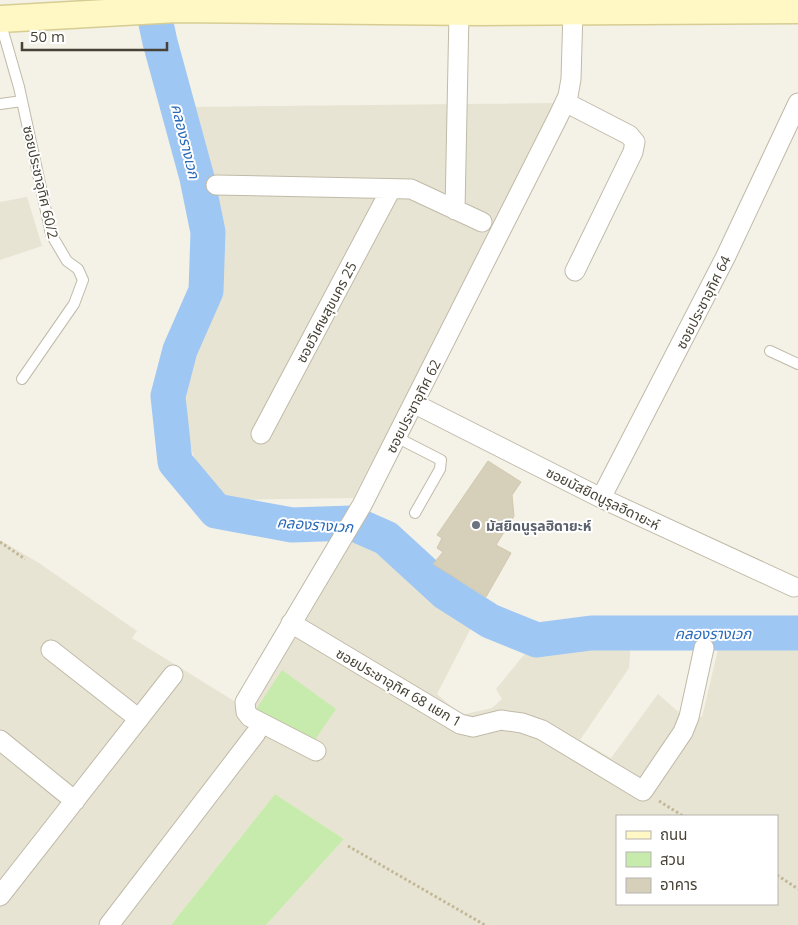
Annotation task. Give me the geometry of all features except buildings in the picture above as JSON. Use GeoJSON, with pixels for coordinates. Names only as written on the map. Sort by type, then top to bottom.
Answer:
{"type":"FeatureCollection","features":[{"type":"Feature","properties":{"kind":"main road"},"geometry":{"type":"LineString","coordinates":[[8,14],[176,8],[357,5],[573,11],[629,5],[769,5],[798,10]]}},
{"type":"Feature","properties":{"kind":"street"},"geometry":{"type":"LineString","coordinates":[[455,210],[474,8]]}},
{"type":"Feature","properties":{"kind":"street","name":"ซอยประชาอุทิศ 62"},"geometry":{"type":"LineString","coordinates":[[316,751],[250,716],[246,712],[245,702],[362,505],[415,404],[565,102],[571,80],[573,11]]}},
{"type":"Feature","properties":{"kind":"street"},"geometry":{"type":"LineString","coordinates":[[565,102],[629,135],[634,142],[633,152],[575,271]]}},
{"type":"Feature","properties":{"kind":"street","name":"ซอยประชาอุทิศ 64"},"geometry":{"type":"LineString","coordinates":[[601,498],[725,258],[798,103]]}},
{"type":"Feature","properties":{"kind":"street"},"geometry":{"type":"LineString","coordinates":[[216,186],[411,189],[482,222]]}},
{"type":"Feature","properties":{"kind":"street","name":"ซอยวิเศษสุขนคร 25"},"geometry":{"type":"LineString","coordinates":[[261,434],[391,189]]}},
{"type":"Feature","properties":{"kind":"street","name":"ซอยมัสยิดนูรุลฮิดายะห์"},"geometry":{"type":"LineString","coordinates":[[415,404],[601,498],[794,587]]}},
{"type":"Feature","properties":{"kind":"street","name":"ซอยประชาอุทิศ 68 แยก 1"},"geometry":{"type":"LineString","coordinates":[[291,623],[460,724],[473,727],[501,720],[522,723],[542,730],[643,791]]}},
{"type":"Feature","properties":{"kind":"street"},"geometry":{"type":"LineString","coordinates":[[643,791],[683,732],[689,717],[704,648]]}},
{"type":"Feature","properties":{"kind":"street"},"geometry":{"type":"LineString","coordinates":[[51,650],[139,719]]}},
{"type":"Feature","properties":{"kind":"street"},"geometry":{"type":"LineString","coordinates":[[0,896],[6,876],[75,801],[173,675]]}},
{"type":"Feature","properties":{"kind":"street"},"geometry":{"type":"LineString","coordinates":[[110,925],[256,733]]}},
{"type":"Feature","properties":{"kind":"street"},"geometry":{"type":"LineString","coordinates":[[0,740],[75,801]]}},
{"type":"Feature","properties":{"kind":"lane","name":"ซอยประชาอุทิศ 60/2"},"geometry":{"type":"LineString","coordinates":[[8,14],[22,100],[51,234],[66,261],[78,270],[83,280],[74,304],[22,379]]}},
{"type":"Feature","properties":{"kind":"lane"},"geometry":{"type":"LineString","coordinates":[[0,104],[22,100]]}},
{"type":"Feature","properties":{"kind":"lane"},"geometry":{"type":"LineString","coordinates":[[770,351],[798,364]]}},
{"type":"Feature","properties":{"kind":"lane"},"geometry":{"type":"LineString","coordinates":[[396,437],[441,460],[440,470],[415,513]]}},
{"type":"Feature","properties":{"kind":"path"},"geometry":{"type":"LineString","coordinates":[[0,542],[25,559]]}},
{"type":"Feature","properties":{"kind":"path"},"geometry":{"type":"LineString","coordinates":[[643,791],[681,815]]}},
{"type":"Feature","properties":{"kind":"path"},"geometry":{"type":"LineString","coordinates":[[348,846],[485,925]]}},
{"type":"Feature","properties":{"kind":"path"},"geometry":{"type":"LineString","coordinates":[[778,877],[798,889]]}},
{"type":"Feature","properties":{"kind":"shaded area"},"geometry":{"type":"Polygon","coordinates":[[[557,103],[496,227],[353,498],[230,500],[201,480],[188,438],[185,372],[211,300],[215,205],[192,107],[557,103]]]}},
{"type":"Feature","properties":{"kind":"shaded area"},"geometry":{"type":"Polygon","coordinates":[[[27,197],[42,246],[0,260],[0,202],[27,197]]]}},
{"type":"Feature","properties":{"kind":"shaded area"},"geometry":{"type":"Polygon","coordinates":[[[336,532],[370,546],[471,628],[437,694],[461,715],[492,708],[502,699],[496,689],[532,645],[631,640],[629,668],[580,740],[611,758],[658,694],[682,715],[702,717],[720,641],[790,641],[798,644],[798,925],[266,925],[344,839],[275,794],[171,925],[0,925],[0,540],[39,563],[137,631],[132,638],[239,704],[336,532]]]}},
{"type":"Feature","properties":{"kind":"green space"},"geometry":{"type":"Polygon","coordinates":[[[282,670],[336,709],[306,753],[249,720],[282,670]]]}},
{"type":"Feature","properties":{"kind":"green space"},"geometry":{"type":"Polygon","coordinates":[[[275,794],[344,839],[266,925],[171,925],[275,794]]]}},
{"type":"Feature","properties":{"kind":"waterway","name":"คลองรางเวก"},"geometry":{"type":"LineString","coordinates":[[151,0],[160,42],[197,178],[208,232],[206,291],[180,350],[168,396],[175,462],[216,511],[292,525],[352,523],[386,538],[446,593],[490,621],[537,640],[591,633],[798,633]]}},
{"type":"Feature","properties":{"kind":"place","name":"มัสยิดนูรุลฮิดายะห์"},"geometry":{"type":"Point","coordinates":[476,525]}}]}
